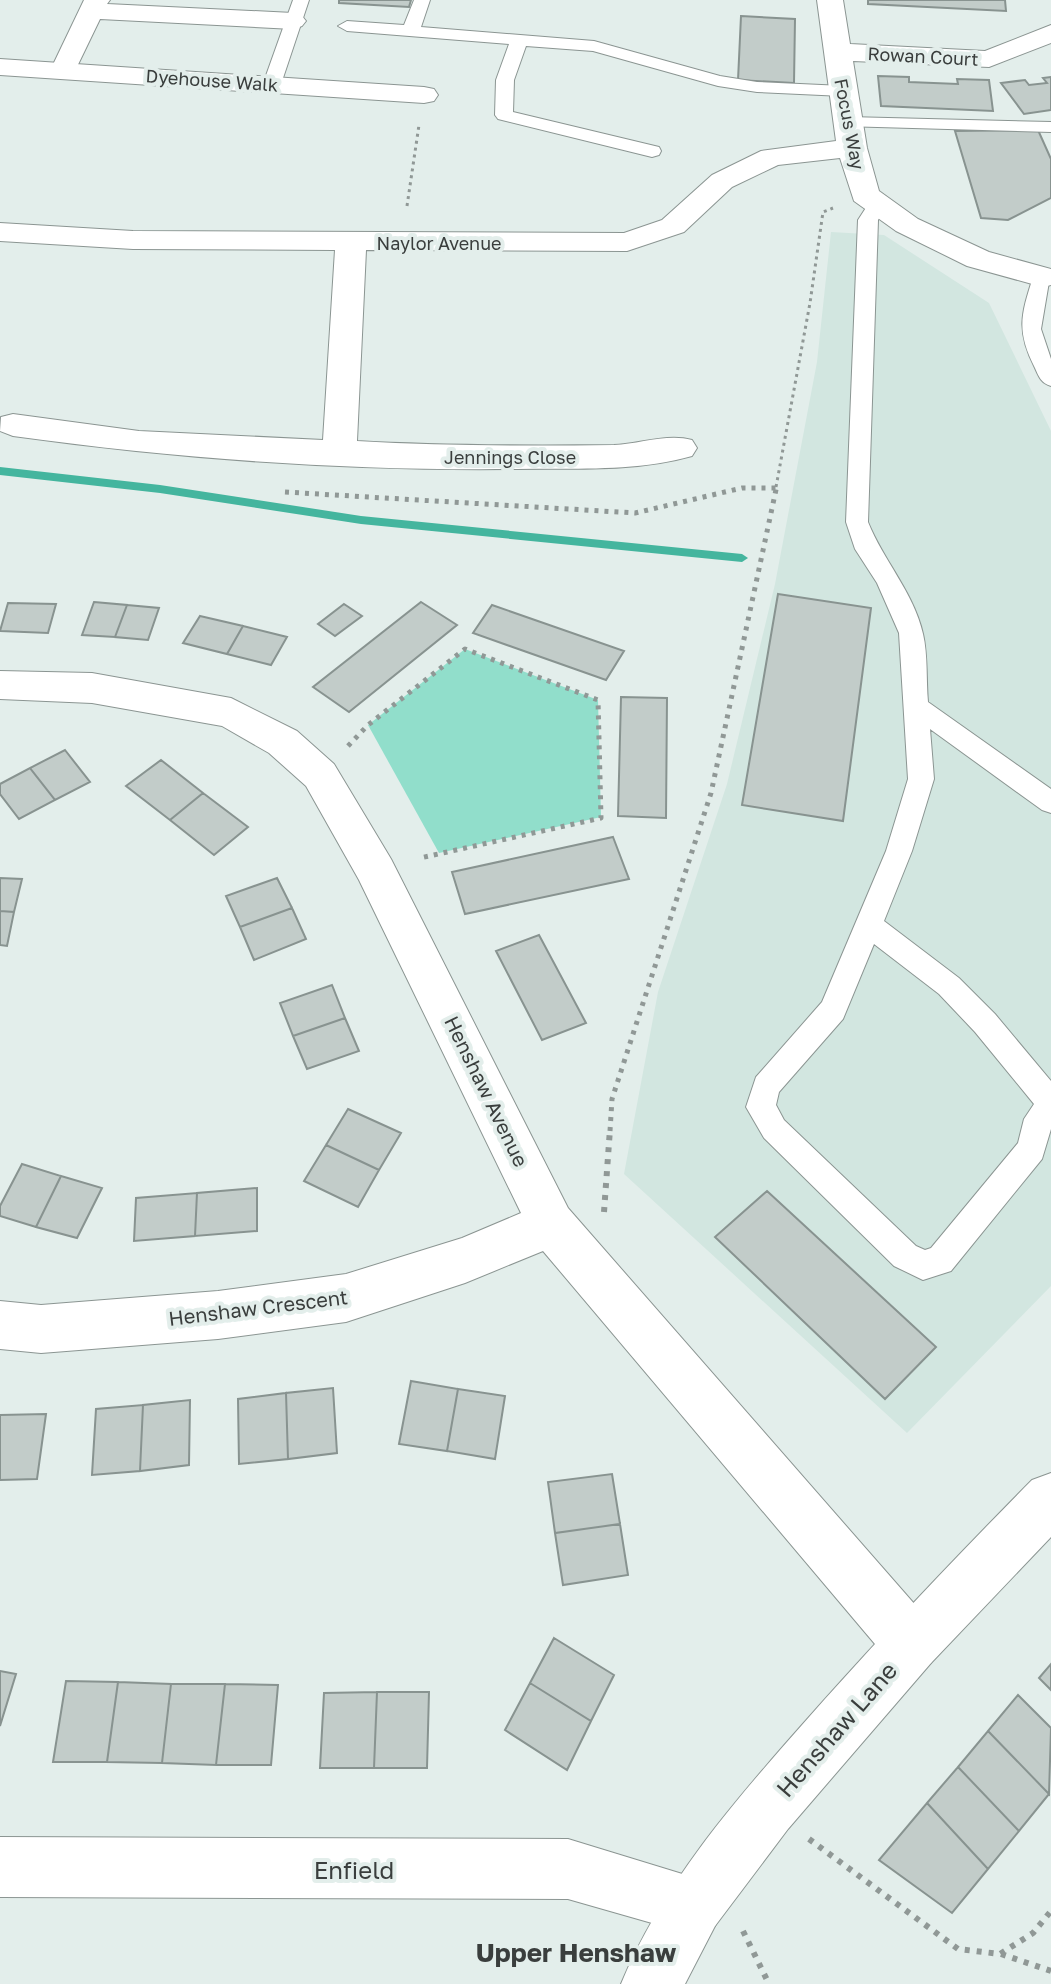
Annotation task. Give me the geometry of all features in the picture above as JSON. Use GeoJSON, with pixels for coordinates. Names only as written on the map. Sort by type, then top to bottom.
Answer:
{"type":"FeatureCollection","features":[{"type":"Feature","properties":{"kind":"street","name":"Focus Way"},"geometry":{"type":"LineString","coordinates":[[830,0],[850,135],[871,199]]}},
{"type":"Feature","properties":{"kind":"street"},"geometry":{"type":"LineString","coordinates":[[63,71],[94,6],[297,11]]}},
{"type":"Feature","properties":{"kind":"street","name":"Rowan Court"},"geometry":{"type":"LineString","coordinates":[[837,52],[989,59],[1051,33]]}},
{"type":"Feature","properties":{"kind":"street","name":"Dyehouse Walk"},"geometry":{"type":"LineString","coordinates":[[0,67],[424,95]]}},
{"type":"Feature","properties":{"kind":"street","name":"Naylor Avenue"},"geometry":{"type":"LineString","coordinates":[[0,232],[133,240],[627,242],[673,226],[722,181],[771,157],[850,135]]}},
{"type":"Feature","properties":{"kind":"street"},"geometry":{"type":"LineString","coordinates":[[871,199],[907,225],[978,259],[1047,277]]}},
{"type":"Feature","properties":{"kind":"street"},"geometry":{"type":"LineString","coordinates":[[339,452],[351,243]]}},
{"type":"Feature","properties":{"kind":"street","name":"Jennings Close"},"geometry":{"type":"LineString","coordinates":[[13,425],[139,442],[458,458],[633,456],[680,448]]}},
{"type":"Feature","properties":{"kind":"street","name":"Henshaw Avenue"},"geometry":{"type":"LineString","coordinates":[[0,685],[92,688],[231,713],[283,742],[320,775],[376,871],[551,1224],[911,1643]]}},
{"type":"Feature","properties":{"kind":"street","name":"Henshaw Crescent"},"geometry":{"type":"LineString","coordinates":[[0,1325],[41,1329],[203,1316],[346,1298],[465,1260],[551,1224]]}},
{"type":"Feature","properties":{"kind":"street","name":"Henshaw Lane"},"geometry":{"type":"LineString","coordinates":[[652,1984],[694,1905],[767,1808],[911,1643],[1051,1499]]}},
{"type":"Feature","properties":{"kind":"street","name":"Enfield"},"geometry":{"type":"LineString","coordinates":[[3,1874],[568,1869],[694,1905]]}},
{"type":"Feature","properties":{"kind":"lane"},"geometry":{"type":"LineString","coordinates":[[411,30],[422,0]]}},
{"type":"Feature","properties":{"kind":"lane"},"geometry":{"type":"LineString","coordinates":[[272,84],[297,11]]}},
{"type":"Feature","properties":{"kind":"lane"},"geometry":{"type":"LineString","coordinates":[[347,26],[594,46],[718,81],[757,87],[843,91]]}},
{"type":"Feature","properties":{"kind":"lane"},"geometry":{"type":"LineString","coordinates":[[520,39],[505,80],[504,115],[652,151]]}},
{"type":"Feature","properties":{"kind":"lane"},"geometry":{"type":"LineString","coordinates":[[850,135],[1051,127]]}},
{"type":"Feature","properties":{"kind":"lane"},"geometry":{"type":"LineString","coordinates":[[868,924],[949,986],[985,1023],[1051,1105],[1039,1119],[1031,1149],[940,1261],[923,1265],[905,1256],[774,1129],[761,1107],[766,1086],[833,1010],[868,924],[899,851],[921,779],[911,633],[888,581],[867,549],[857,522],[871,199]]}},
{"type":"Feature","properties":{"kind":"lane"},"geometry":{"type":"LineString","coordinates":[[1047,277],[1030,322],[1030,340],[1051,379]]}},
{"type":"Feature","properties":{"kind":"lane"},"geometry":{"type":"LineString","coordinates":[[917,707],[1051,803]]}},
{"type":"Feature","properties":{"kind":"path"},"geometry":{"type":"LineString","coordinates":[[401,243],[424,95]]}},
{"type":"Feature","properties":{"kind":"path"},"geometry":{"type":"LineString","coordinates":[[599,1281],[612,1099],[711,793],[776,488],[810,303],[823,212],[871,199]]}},
{"type":"Feature","properties":{"kind":"path"},"geometry":{"type":"LineString","coordinates":[[320,775],[368,725],[465,649],[598,700],[601,818],[439,853],[376,871]]}},
{"type":"Feature","properties":{"kind":"path"},"geometry":{"type":"LineString","coordinates":[[767,1808],[958,1949],[1000,1954],[1051,1971]]}},
{"type":"Feature","properties":{"kind":"path"},"geometry":{"type":"LineString","coordinates":[[1000,1954],[1033,1933],[1051,1911]]}},
{"type":"Feature","properties":{"kind":"shaded area"},"geometry":{"type":"Polygon","coordinates":[[[831,232],[884,235],[989,303],[1051,431],[1051,1286],[907,1433],[624,1174],[658,992],[727,784],[775,584],[817,362],[831,232]]]}},
{"type":"Feature","properties":{"kind":"green space"},"geometry":{"type":"Polygon","coordinates":[[[465,649],[598,700],[601,817],[439,853],[368,725],[465,649]]]}},
{"type":"Feature","properties":{"kind":"building"},"geometry":{"type":"Polygon","coordinates":[[[339,0],[411,0],[409,7],[339,3],[339,0]]]}},
{"type":"Feature","properties":{"kind":"building"},"geometry":{"type":"Polygon","coordinates":[[[868,0],[1005,0],[1006,11],[868,4],[868,0]]]}},
{"type":"Feature","properties":{"kind":"building"},"geometry":{"type":"Polygon","coordinates":[[[741,16],[795,19],[794,83],[738,80],[741,16]]]}},
{"type":"Feature","properties":{"kind":"building"},"geometry":{"type":"Polygon","coordinates":[[[878,76],[909,77],[909,82],[958,84],[957,79],[989,80],[993,111],[881,106],[878,76]]]}},
{"type":"Feature","properties":{"kind":"building"},"geometry":{"type":"Polygon","coordinates":[[[1051,77],[1051,110],[1024,114],[1001,83],[1025,80],[1029,85],[1047,83],[1043,78],[1051,77]]]}},
{"type":"Feature","properties":{"kind":"building"},"geometry":{"type":"Polygon","coordinates":[[[1038,130],[1051,159],[1051,198],[1008,220],[981,218],[955,131],[1038,130]]]}},
{"type":"Feature","properties":{"kind":"building"},"geometry":{"type":"Polygon","coordinates":[[[778,594],[871,608],[843,821],[742,805],[778,594]]]}},
{"type":"Feature","properties":{"kind":"building"},"geometry":{"type":"Polygon","coordinates":[[[94,602],[127,605],[115,637],[82,635],[94,602]]]}},
{"type":"Feature","properties":{"kind":"building"},"geometry":{"type":"Polygon","coordinates":[[[421,602],[457,625],[349,712],[313,687],[421,602]]]}},
{"type":"Feature","properties":{"kind":"building"},"geometry":{"type":"Polygon","coordinates":[[[8,603],[56,604],[48,633],[0,631],[8,603]]]}},
{"type":"Feature","properties":{"kind":"building"},"geometry":{"type":"Polygon","coordinates":[[[344,604],[362,616],[335,636],[318,624],[344,604]]]}},
{"type":"Feature","properties":{"kind":"building"},"geometry":{"type":"Polygon","coordinates":[[[127,605],[159,608],[148,640],[115,637],[127,605]]]}},
{"type":"Feature","properties":{"kind":"building"},"geometry":{"type":"Polygon","coordinates":[[[492,605],[624,651],[606,680],[473,633],[492,605]]]}},
{"type":"Feature","properties":{"kind":"building"},"geometry":{"type":"Polygon","coordinates":[[[200,616],[243,626],[227,654],[183,643],[200,616]]]}},
{"type":"Feature","properties":{"kind":"building"},"geometry":{"type":"Polygon","coordinates":[[[243,626],[287,637],[271,665],[227,654],[243,626]]]}},
{"type":"Feature","properties":{"kind":"building"},"geometry":{"type":"Polygon","coordinates":[[[621,697],[667,698],[666,818],[618,816],[621,697]]]}},
{"type":"Feature","properties":{"kind":"building"},"geometry":{"type":"Polygon","coordinates":[[[65,750],[90,782],[55,800],[30,768],[65,750]]]}},
{"type":"Feature","properties":{"kind":"building"},"geometry":{"type":"Polygon","coordinates":[[[161,760],[203,793],[170,820],[126,786],[161,760]]]}},
{"type":"Feature","properties":{"kind":"building"},"geometry":{"type":"Polygon","coordinates":[[[30,768],[55,800],[19,819],[0,794],[0,784],[30,768]]]}},
{"type":"Feature","properties":{"kind":"building"},"geometry":{"type":"Polygon","coordinates":[[[203,793],[248,827],[214,855],[170,820],[203,793]]]}},
{"type":"Feature","properties":{"kind":"building"},"geometry":{"type":"Polygon","coordinates":[[[613,837],[629,879],[465,914],[452,872],[613,837]]]}},
{"type":"Feature","properties":{"kind":"building"},"geometry":{"type":"Polygon","coordinates":[[[0,878],[22,879],[14,912],[0,911],[0,878]]]}},
{"type":"Feature","properties":{"kind":"building"},"geometry":{"type":"Polygon","coordinates":[[[277,878],[292,908],[240,927],[226,896],[277,878]]]}},
{"type":"Feature","properties":{"kind":"building"},"geometry":{"type":"Polygon","coordinates":[[[292,908],[306,939],[254,960],[240,927],[292,908]]]}},
{"type":"Feature","properties":{"kind":"building"},"geometry":{"type":"Polygon","coordinates":[[[0,911],[14,912],[7,946],[0,945],[0,911]]]}},
{"type":"Feature","properties":{"kind":"building"},"geometry":{"type":"Polygon","coordinates":[[[539,935],[586,1023],[542,1040],[496,951],[539,935]]]}},
{"type":"Feature","properties":{"kind":"building"},"geometry":{"type":"Polygon","coordinates":[[[332,985],[345,1018],[293,1036],[280,1003],[332,985]]]}},
{"type":"Feature","properties":{"kind":"building"},"geometry":{"type":"Polygon","coordinates":[[[345,1018],[359,1051],[307,1069],[293,1036],[345,1018]]]}},
{"type":"Feature","properties":{"kind":"building"},"geometry":{"type":"Polygon","coordinates":[[[348,1109],[401,1133],[379,1170],[326,1145],[348,1109]]]}},
{"type":"Feature","properties":{"kind":"building"},"geometry":{"type":"Polygon","coordinates":[[[326,1145],[379,1170],[358,1207],[304,1181],[326,1145]]]}},
{"type":"Feature","properties":{"kind":"building"},"geometry":{"type":"Polygon","coordinates":[[[22,1164],[61,1176],[36,1227],[0,1216],[0,1206],[22,1164]]]}},
{"type":"Feature","properties":{"kind":"building"},"geometry":{"type":"Polygon","coordinates":[[[61,1176],[102,1188],[77,1238],[36,1227],[61,1176]]]}},
{"type":"Feature","properties":{"kind":"building"},"geometry":{"type":"Polygon","coordinates":[[[257,1188],[257,1231],[195,1236],[197,1193],[257,1188]]]}},
{"type":"Feature","properties":{"kind":"building"},"geometry":{"type":"Polygon","coordinates":[[[767,1191],[936,1347],[885,1399],[715,1237],[767,1191]]]}},
{"type":"Feature","properties":{"kind":"building"},"geometry":{"type":"Polygon","coordinates":[[[197,1193],[195,1236],[134,1241],[136,1198],[197,1193]]]}},
{"type":"Feature","properties":{"kind":"building"},"geometry":{"type":"Polygon","coordinates":[[[411,1381],[458,1389],[447,1451],[399,1444],[411,1381]]]}},
{"type":"Feature","properties":{"kind":"building"},"geometry":{"type":"Polygon","coordinates":[[[333,1388],[337,1453],[288,1459],[286,1393],[333,1388]]]}},
{"type":"Feature","properties":{"kind":"building"},"geometry":{"type":"Polygon","coordinates":[[[458,1389],[505,1396],[495,1459],[447,1451],[458,1389]]]}},
{"type":"Feature","properties":{"kind":"building"},"geometry":{"type":"Polygon","coordinates":[[[286,1393],[288,1459],[239,1464],[238,1399],[286,1393]]]}},
{"type":"Feature","properties":{"kind":"building"},"geometry":{"type":"Polygon","coordinates":[[[190,1400],[189,1465],[140,1471],[143,1405],[190,1400]]]}},
{"type":"Feature","properties":{"kind":"building"},"geometry":{"type":"Polygon","coordinates":[[[143,1405],[140,1471],[92,1475],[96,1409],[143,1405]]]}},
{"type":"Feature","properties":{"kind":"building"},"geometry":{"type":"Polygon","coordinates":[[[46,1414],[37,1479],[0,1480],[0,1415],[46,1414]]]}},
{"type":"Feature","properties":{"kind":"building"},"geometry":{"type":"Polygon","coordinates":[[[612,1474],[620,1524],[555,1533],[548,1482],[612,1474]]]}},
{"type":"Feature","properties":{"kind":"building"},"geometry":{"type":"Polygon","coordinates":[[[620,1524],[628,1575],[563,1585],[555,1533],[620,1524]]]}},
{"type":"Feature","properties":{"kind":"building"},"geometry":{"type":"Polygon","coordinates":[[[554,1638],[614,1675],[591,1721],[530,1683],[554,1638]]]}},
{"type":"Feature","properties":{"kind":"building"},"geometry":{"type":"Polygon","coordinates":[[[1051,1664],[1051,1690],[1039,1678],[1051,1664]]]}},
{"type":"Feature","properties":{"kind":"building"},"geometry":{"type":"Polygon","coordinates":[[[0,1671],[16,1674],[0,1726],[0,1671]]]}},
{"type":"Feature","properties":{"kind":"building"},"geometry":{"type":"Polygon","coordinates":[[[66,1681],[118,1682],[107,1762],[53,1762],[66,1681]]]}},
{"type":"Feature","properties":{"kind":"building"},"geometry":{"type":"Polygon","coordinates":[[[118,1682],[171,1684],[162,1763],[107,1762],[118,1682]]]}},
{"type":"Feature","properties":{"kind":"building"},"geometry":{"type":"Polygon","coordinates":[[[530,1683],[591,1721],[567,1770],[505,1730],[530,1683]]]}},
{"type":"Feature","properties":{"kind":"building"},"geometry":{"type":"Polygon","coordinates":[[[171,1684],[225,1684],[216,1765],[162,1763],[171,1684]]]}},
{"type":"Feature","properties":{"kind":"building"},"geometry":{"type":"Polygon","coordinates":[[[225,1684],[278,1685],[271,1765],[216,1765],[225,1684]]]}},
{"type":"Feature","properties":{"kind":"building"},"geometry":{"type":"Polygon","coordinates":[[[377,1692],[374,1768],[320,1768],[324,1693],[377,1692]]]}},
{"type":"Feature","properties":{"kind":"building"},"geometry":{"type":"Polygon","coordinates":[[[377,1692],[429,1692],[427,1768],[374,1768],[377,1692]]]}},
{"type":"Feature","properties":{"kind":"building"},"geometry":{"type":"Polygon","coordinates":[[[1018,1695],[1051,1728],[1049,1794],[988,1731],[1018,1695]]]}},
{"type":"Feature","properties":{"kind":"building"},"geometry":{"type":"Polygon","coordinates":[[[988,1731],[1049,1794],[1019,1831],[958,1767],[988,1731]]]}},
{"type":"Feature","properties":{"kind":"building"},"geometry":{"type":"Polygon","coordinates":[[[958,1767],[1019,1831],[988,1869],[927,1803],[958,1767]]]}},
{"type":"Feature","properties":{"kind":"building"},"geometry":{"type":"Polygon","coordinates":[[[927,1803],[988,1869],[952,1913],[879,1860],[927,1803]]]}},
{"type":"Feature","properties":{"kind":"waterway"},"geometry":{"type":"LineString","coordinates":[[0,471],[160,489],[361,520],[742,558]]}},
{"type":"Feature","properties":{"kind":"district","name":"Upper Henshaw"},"geometry":{"type":"Point","coordinates":[576,1952]}}]}
